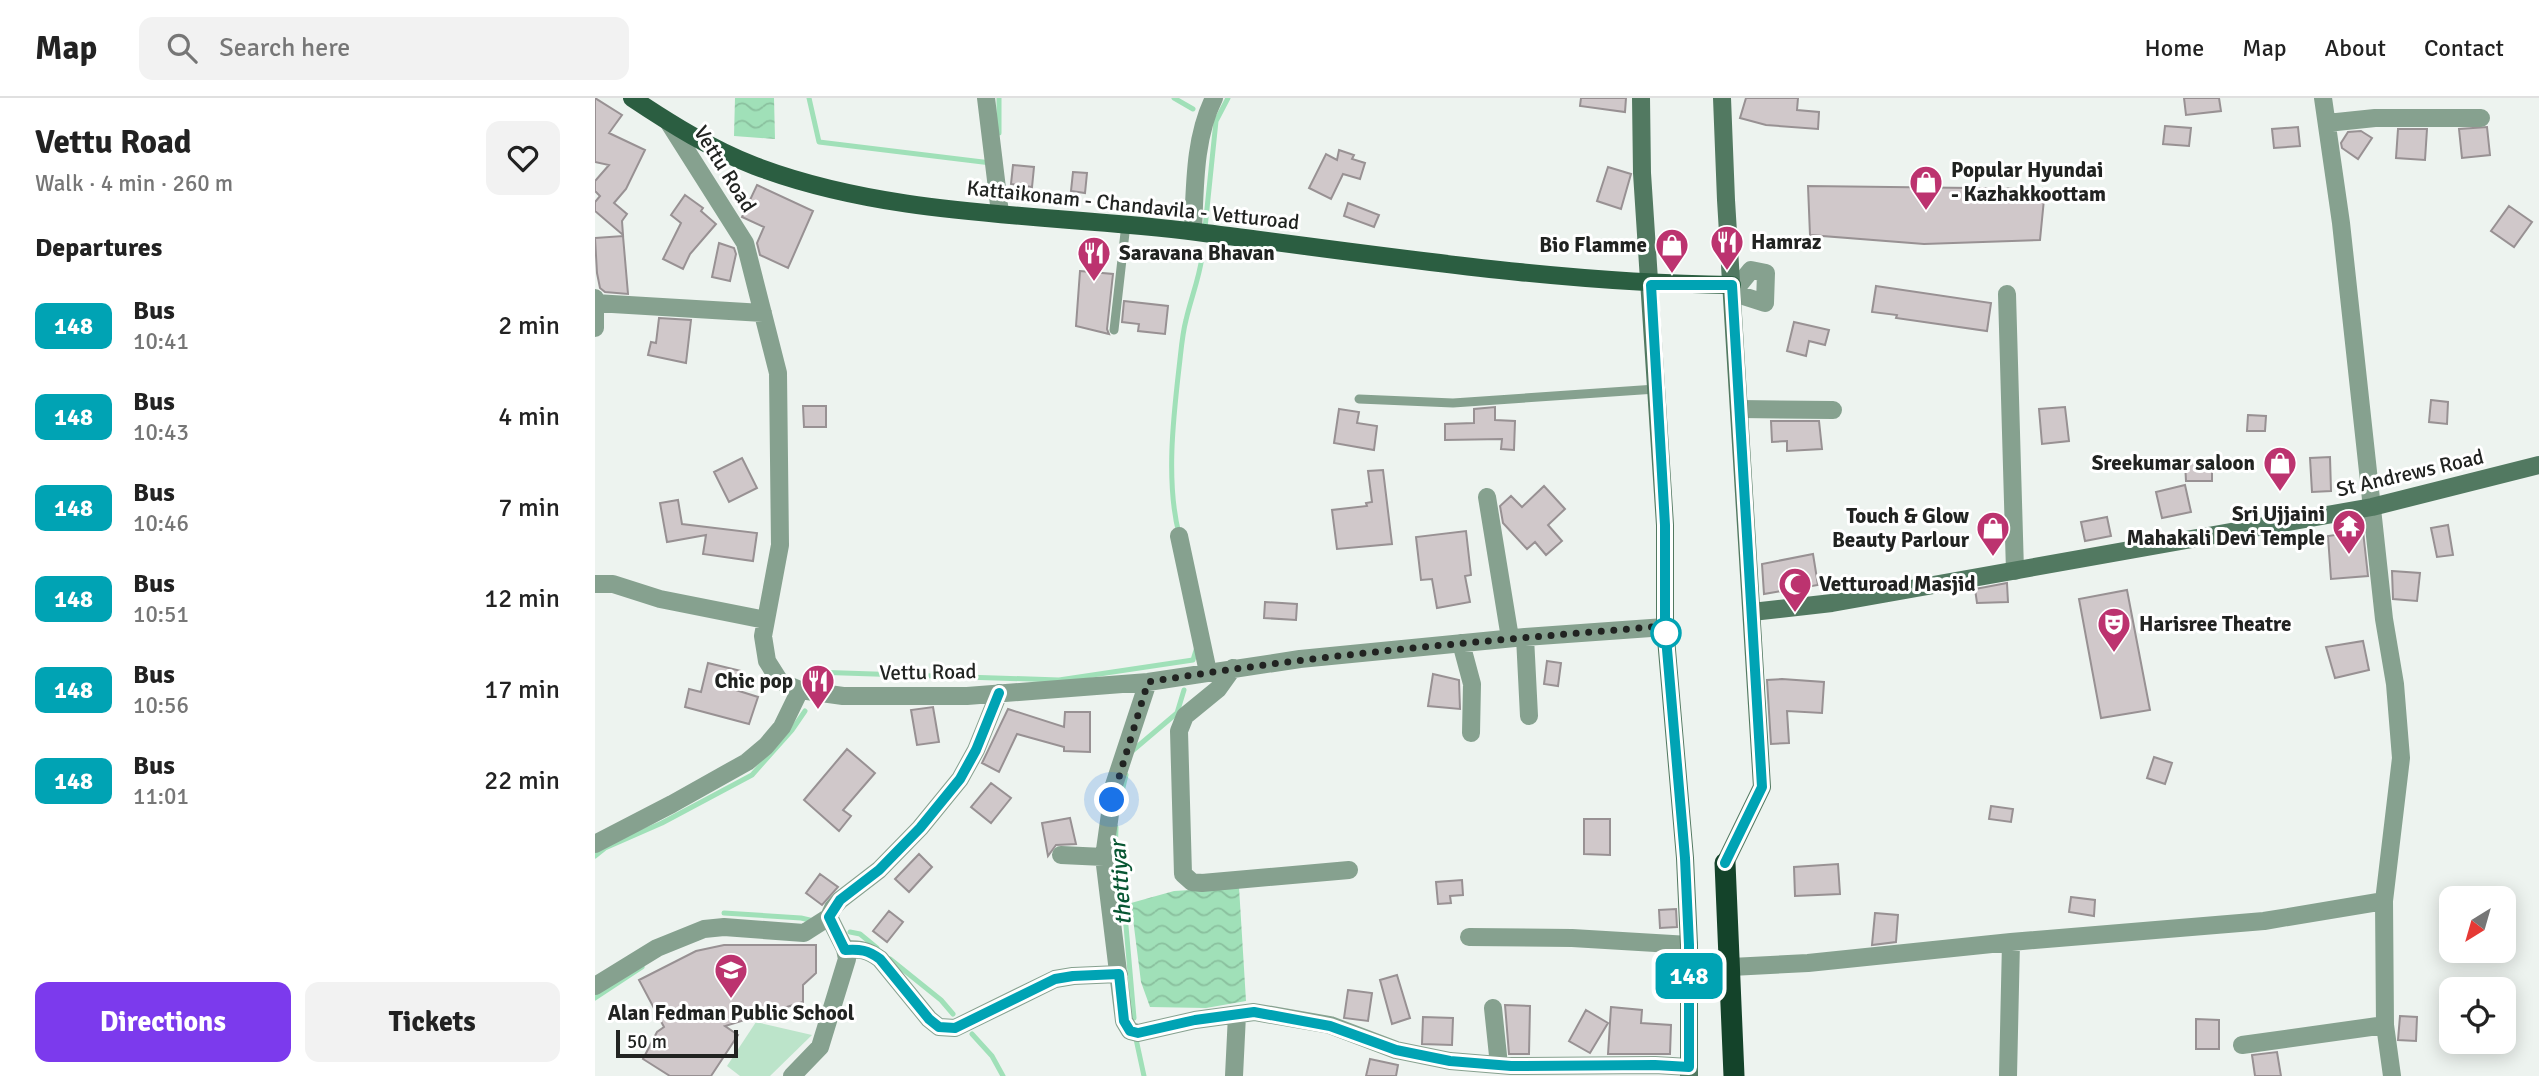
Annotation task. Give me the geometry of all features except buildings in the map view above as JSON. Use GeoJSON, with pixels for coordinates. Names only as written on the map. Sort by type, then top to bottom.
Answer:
{"type":"FeatureCollection","features":[{"type":"Feature","properties":{"kind":"highway"},"geometry":{"type":"LineString","coordinates":[[1725,863],[1734,1076]]}},
{"type":"Feature","properties":{"kind":"main road","name":"Kattaikonam - Chandavila - Vetturoad"},"geometry":{"type":"LineString","coordinates":[[632,98],[669,123],[723,152],[796,180],[863,197],[1193,231],[1530,275],[1651,285],[1735,286]]}},
{"type":"Feature","properties":{"kind":"street"},"geometry":{"type":"LineString","coordinates":[[986,98],[1000,213]]}},
{"type":"Feature","properties":{"kind":"street"},"geometry":{"type":"LineString","coordinates":[[1193,231],[1198,151],[1206,114],[1214,98]]}},
{"type":"Feature","properties":{"kind":"street"},"geometry":{"type":"LineString","coordinates":[[1148,682],[1114,785],[1104,857],[1124,1021],[1130,1031],[1138,1033],[1195,1020],[1254,1012],[1330,1026],[1396,1050],[1450,1061],[1689,1072],[1689,945],[1685,858],[1665,626],[1665,525],[1642,173],[1641,98]]}},
{"type":"Feature","properties":{"kind":"street"},"geometry":{"type":"LineString","coordinates":[[1722,98],[1762,787],[1725,863]]}},
{"type":"Feature","properties":{"kind":"street"},"geometry":{"type":"LineString","coordinates":[[2323,98],[2341,223],[2384,619],[2395,684],[2401,758],[2385,901],[2385,1025],[2392,1076]]}},
{"type":"Feature","properties":{"kind":"street"},"geometry":{"type":"LineString","coordinates":[[2327,123],[2375,118],[2481,118]]}},
{"type":"Feature","properties":{"kind":"street","name":"Vettu Road"},"geometry":{"type":"LineString","coordinates":[[669,123],[745,243],[778,373],[780,545],[763,636],[767,661],[779,680],[800,690],[843,696],[999,693],[1148,682],[1300,659],[1517,637],[1665,626]]}},
{"type":"Feature","properties":{"kind":"street"},"geometry":{"type":"LineString","coordinates":[[2007,294],[2015,571]]}},
{"type":"Feature","properties":{"kind":"street"},"geometry":{"type":"LineString","coordinates":[[595,328],[595,302],[763,313]]}},
{"type":"Feature","properties":{"kind":"street"},"geometry":{"type":"LineString","coordinates":[[1739,409],[1833,410]]}},
{"type":"Feature","properties":{"kind":"street","name":"St Andrews Road"},"geometry":{"type":"LineString","coordinates":[[1752,612],[1832,603],[2372,507],[2539,465]]}},
{"type":"Feature","properties":{"kind":"street"},"geometry":{"type":"LineString","coordinates":[[1487,497],[1517,637],[1529,716]]}},
{"type":"Feature","properties":{"kind":"street"},"geometry":{"type":"LineString","coordinates":[[1179,536],[1208,672]]}},
{"type":"Feature","properties":{"kind":"street"},"geometry":{"type":"LineString","coordinates":[[595,584],[613,584],[660,599],[765,620]]}},
{"type":"Feature","properties":{"kind":"street"},"geometry":{"type":"LineString","coordinates":[[1461,643],[1472,684],[1471,733]]}},
{"type":"Feature","properties":{"kind":"street"},"geometry":{"type":"LineString","coordinates":[[1233,668],[1219,689],[1185,716],[1179,731],[1183,874],[1192,882],[1202,883],[1349,870]]}},
{"type":"Feature","properties":{"kind":"street"},"geometry":{"type":"LineString","coordinates":[[595,844],[747,762],[766,746],[782,727],[800,690]]}},
{"type":"Feature","properties":{"kind":"street"},"geometry":{"type":"LineString","coordinates":[[595,986],[657,948],[704,929],[724,927],[804,933],[829,917],[840,900],[879,870],[920,828],[960,779],[976,750],[999,693]]}},
{"type":"Feature","properties":{"kind":"street"},"geometry":{"type":"LineString","coordinates":[[1061,855],[1104,857]]}},
{"type":"Feature","properties":{"kind":"street"},"geometry":{"type":"LineString","coordinates":[[1731,967],[1808,963],[2011,942],[2264,921],[2385,901]]}},
{"type":"Feature","properties":{"kind":"street"},"geometry":{"type":"LineString","coordinates":[[792,1076],[820,1047],[847,960],[829,917]]}},
{"type":"Feature","properties":{"kind":"street"},"geometry":{"type":"LineString","coordinates":[[1469,937],[1572,937],[1689,945]]}},
{"type":"Feature","properties":{"kind":"street"},"geometry":{"type":"LineString","coordinates":[[2008,1076],[2011,942]]}},
{"type":"Feature","properties":{"kind":"street"},"geometry":{"type":"LineString","coordinates":[[845,950],[862,949],[880,959],[929,1019],[939,1027],[955,1028],[1055,979],[1119,974]]}},
{"type":"Feature","properties":{"kind":"street"},"geometry":{"type":"LineString","coordinates":[[1493,1008],[1499,1065]]}},
{"type":"Feature","properties":{"kind":"street"},"geometry":{"type":"LineString","coordinates":[[1234,1076],[1237,1014]]}},
{"type":"Feature","properties":{"kind":"street"},"geometry":{"type":"LineString","coordinates":[[2242,1045],[2385,1025]]}},
{"type":"Feature","properties":{"kind":"lane"},"geometry":{"type":"LineString","coordinates":[[1115,330],[1126,224]]}},
{"type":"Feature","properties":{"kind":"lane"},"geometry":{"type":"LineString","coordinates":[[1359,399],[1453,403],[1655,388]]}},
{"type":"Feature","properties":{"kind":"shaded area"},"geometry":{"type":"Polygon","coordinates":[[[756,1022],[812,1035],[770,1076],[740,1076],[727,1066],[756,1022]]]}},
{"type":"Feature","properties":{"kind":"water"},"geometry":{"type":"Polygon","coordinates":[[[735,98],[774,98],[775,139],[734,136],[735,98]]]}},
{"type":"Feature","properties":{"kind":"water"},"geometry":{"type":"Polygon","coordinates":[[[1239,887],[1246,1001],[1206,1008],[1150,1007],[1141,982],[1131,903],[1174,891],[1239,887]]]}},
{"type":"Feature","properties":{"kind":"waterway"},"geometry":{"type":"LineString","coordinates":[[809,98],[819,142],[991,163]]}},
{"type":"Feature","properties":{"kind":"waterway"},"geometry":{"type":"LineString","coordinates":[[999,98],[999,133]]}},
{"type":"Feature","properties":{"kind":"waterway"},"geometry":{"type":"LineString","coordinates":[[1174,98],[1193,109]]}},
{"type":"Feature","properties":{"kind":"waterway"},"geometry":{"type":"LineString","coordinates":[[1205,228],[1216,121],[1228,98]]}},
{"type":"Feature","properties":{"kind":"waterway"},"geometry":{"type":"LineString","coordinates":[[1179,534],[1172,473],[1175,409],[1183,332],[1202,257]]}},
{"type":"Feature","properties":{"kind":"waterway"},"geometry":{"type":"LineString","coordinates":[[813,672],[1059,680],[1193,660],[1197,647]]}},
{"type":"Feature","properties":{"kind":"waterway"},"geometry":{"type":"LineString","coordinates":[[1131,752],[1177,713],[1184,690]]}},
{"type":"Feature","properties":{"kind":"waterway"},"geometry":{"type":"LineString","coordinates":[[595,856],[605,848],[662,823],[752,775],[792,730],[805,711]]}},
{"type":"Feature","properties":{"kind":"waterway","name":"thettiyar"},"geometry":{"type":"LineString","coordinates":[[1120,800],[1126,775]]}},
{"type":"Feature","properties":{"kind":"waterway","name":"thettiyar"},"geometry":{"type":"LineString","coordinates":[[1116,827],[1115,860],[1126,926],[1134,1018]]}},
{"type":"Feature","properties":{"kind":"waterway"},"geometry":{"type":"LineString","coordinates":[[724,913],[814,921]]}},
{"type":"Feature","properties":{"kind":"waterway"},"geometry":{"type":"LineString","coordinates":[[850,932],[860,934],[877,948]]}},
{"type":"Feature","properties":{"kind":"waterway"},"geometry":{"type":"LineString","coordinates":[[890,959],[941,1000],[953,1014]]}},
{"type":"Feature","properties":{"kind":"waterway"},"geometry":{"type":"LineString","coordinates":[[595,998],[642,967]]}},
{"type":"Feature","properties":{"kind":"waterway"},"geometry":{"type":"LineString","coordinates":[[972,1034],[992,1056],[1003,1076]]}},
{"type":"Feature","properties":{"kind":"waterway","name":"thettiyar"},"geometry":{"type":"LineString","coordinates":[[1136,1039],[1144,1076]]}},
{"type":"Feature","properties":{"kind":"bus line","name":"148"},"geometry":{"type":"LineString","coordinates":[[999,693],[976,750],[960,779],[920,828],[879,870],[840,900],[829,917],[845,950],[862,949],[880,959],[929,1019],[939,1027],[955,1028],[1055,979],[1119,974],[1124,1021],[1130,1031],[1138,1033],[1195,1020],[1254,1012],[1330,1026],[1396,1050],[1450,1061],[1511,1066],[1689,1067],[1689,945],[1685,858],[1665,626],[1665,525],[1651,285],[1732,285],[1762,787],[1725,863]]}},
{"type":"Feature","properties":{"kind":"place","name":"Popular Hyundai - Kazhakkoottam"},"geometry":{"type":"Point","coordinates":[1926,212]}},
{"type":"Feature","properties":{"kind":"place","name":"Hamraz"},"geometry":{"type":"Point","coordinates":[1727,272]}},
{"type":"Feature","properties":{"kind":"place","name":"Bio Flamme"},"geometry":{"type":"Point","coordinates":[1672,275]}},
{"type":"Feature","properties":{"kind":"place","name":"Saravana Bhavan"},"geometry":{"type":"Point","coordinates":[1094,283]}},
{"type":"Feature","properties":{"kind":"place","name":"Sreekumar saloon"},"geometry":{"type":"Point","coordinates":[2280,493]}},
{"type":"Feature","properties":{"kind":"place","name":"Sri Ujjaini Mahakali Devi Temple"},"geometry":{"type":"Point","coordinates":[2349,556]}},
{"type":"Feature","properties":{"kind":"place","name":"Touch & Glow Beauty Parlour"},"geometry":{"type":"Point","coordinates":[1993,558]}},
{"type":"Feature","properties":{"kind":"place","name":"Vetturoad Masjid"},"geometry":{"type":"Point","coordinates":[1795,614]}},
{"type":"Feature","properties":{"kind":"place","name":"Harisree Theatre"},"geometry":{"type":"Point","coordinates":[2114,654]}},
{"type":"Feature","properties":{"kind":"place","name":"Chic pop"},"geometry":{"type":"Point","coordinates":[818,711]}},
{"type":"Feature","properties":{"kind":"place","name":"Alan Fedman Public School"},"geometry":{"type":"Point","coordinates":[731,1000]}},
{"type":"Feature","properties":{"kind":"route"},"geometry":{"type":"LineString","coordinates":[[1112,800],[1114,785],[1148,682],[1300,659],[1528,636],[1665,626],[1666,633]]}}]}
